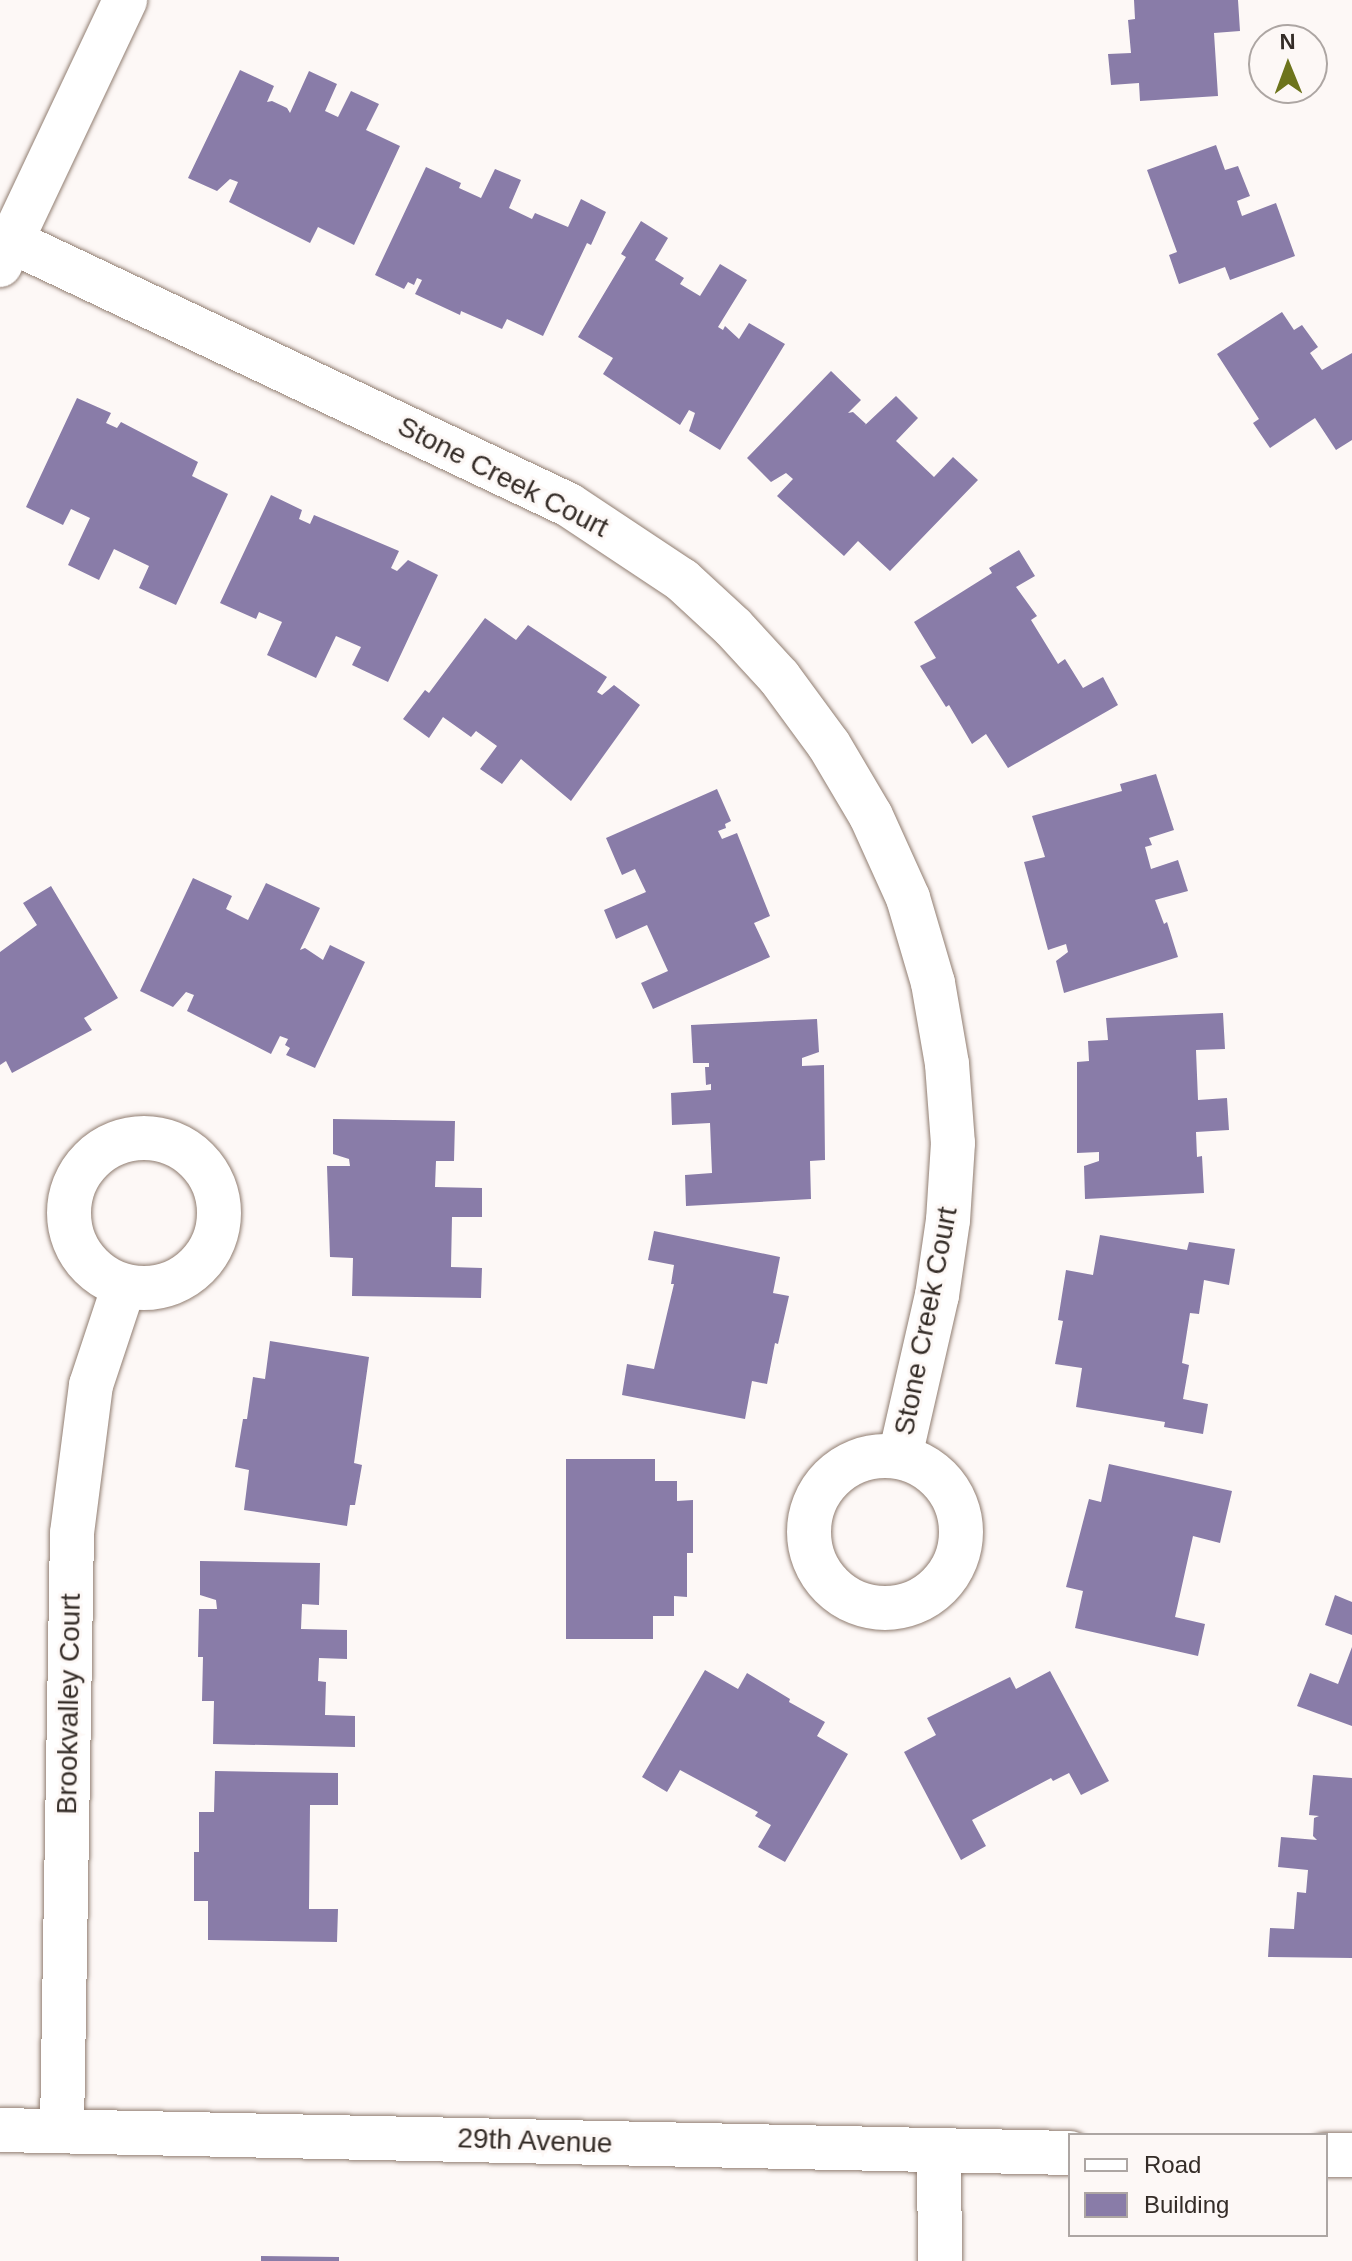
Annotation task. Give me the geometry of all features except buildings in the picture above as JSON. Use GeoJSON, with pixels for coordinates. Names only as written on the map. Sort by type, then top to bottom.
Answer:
{"type":"FeatureCollection","features":[{"type":"Feature","properties":{"kind":"street"},"geometry":{"type":"LineString","coordinates":[[6,253],[125,0]]}},
{"type":"Feature","properties":{"kind":"street","name":"Stone Creek Court"},"geometry":{"type":"LineString","coordinates":[[6,253],[569,505],[682,580],[733,627],[779,677],[871,816],[908,898],[933,983],[947,1064],[953,1143],[948,1220],[937,1295],[900,1457]]}},
{"type":"Feature","properties":{"kind":"street","name":"Brookvalley Court"},"geometry":{"type":"LineString","coordinates":[[62,2129],[72,1533],[91,1385],[124,1286]]}},
{"type":"Feature","properties":{"kind":"street","name":"29th Avenue"},"geometry":{"type":"LineString","coordinates":[[0,2130],[1068,2153]]}},
{"type":"Feature","properties":{"kind":"street"},"geometry":{"type":"LineString","coordinates":[[939,2152],[940,2261]]}},
{"type":"Feature","properties":{"kind":"street"},"geometry":{"type":"LineString","coordinates":[[1328,2155],[1352,2155]]}}]}
